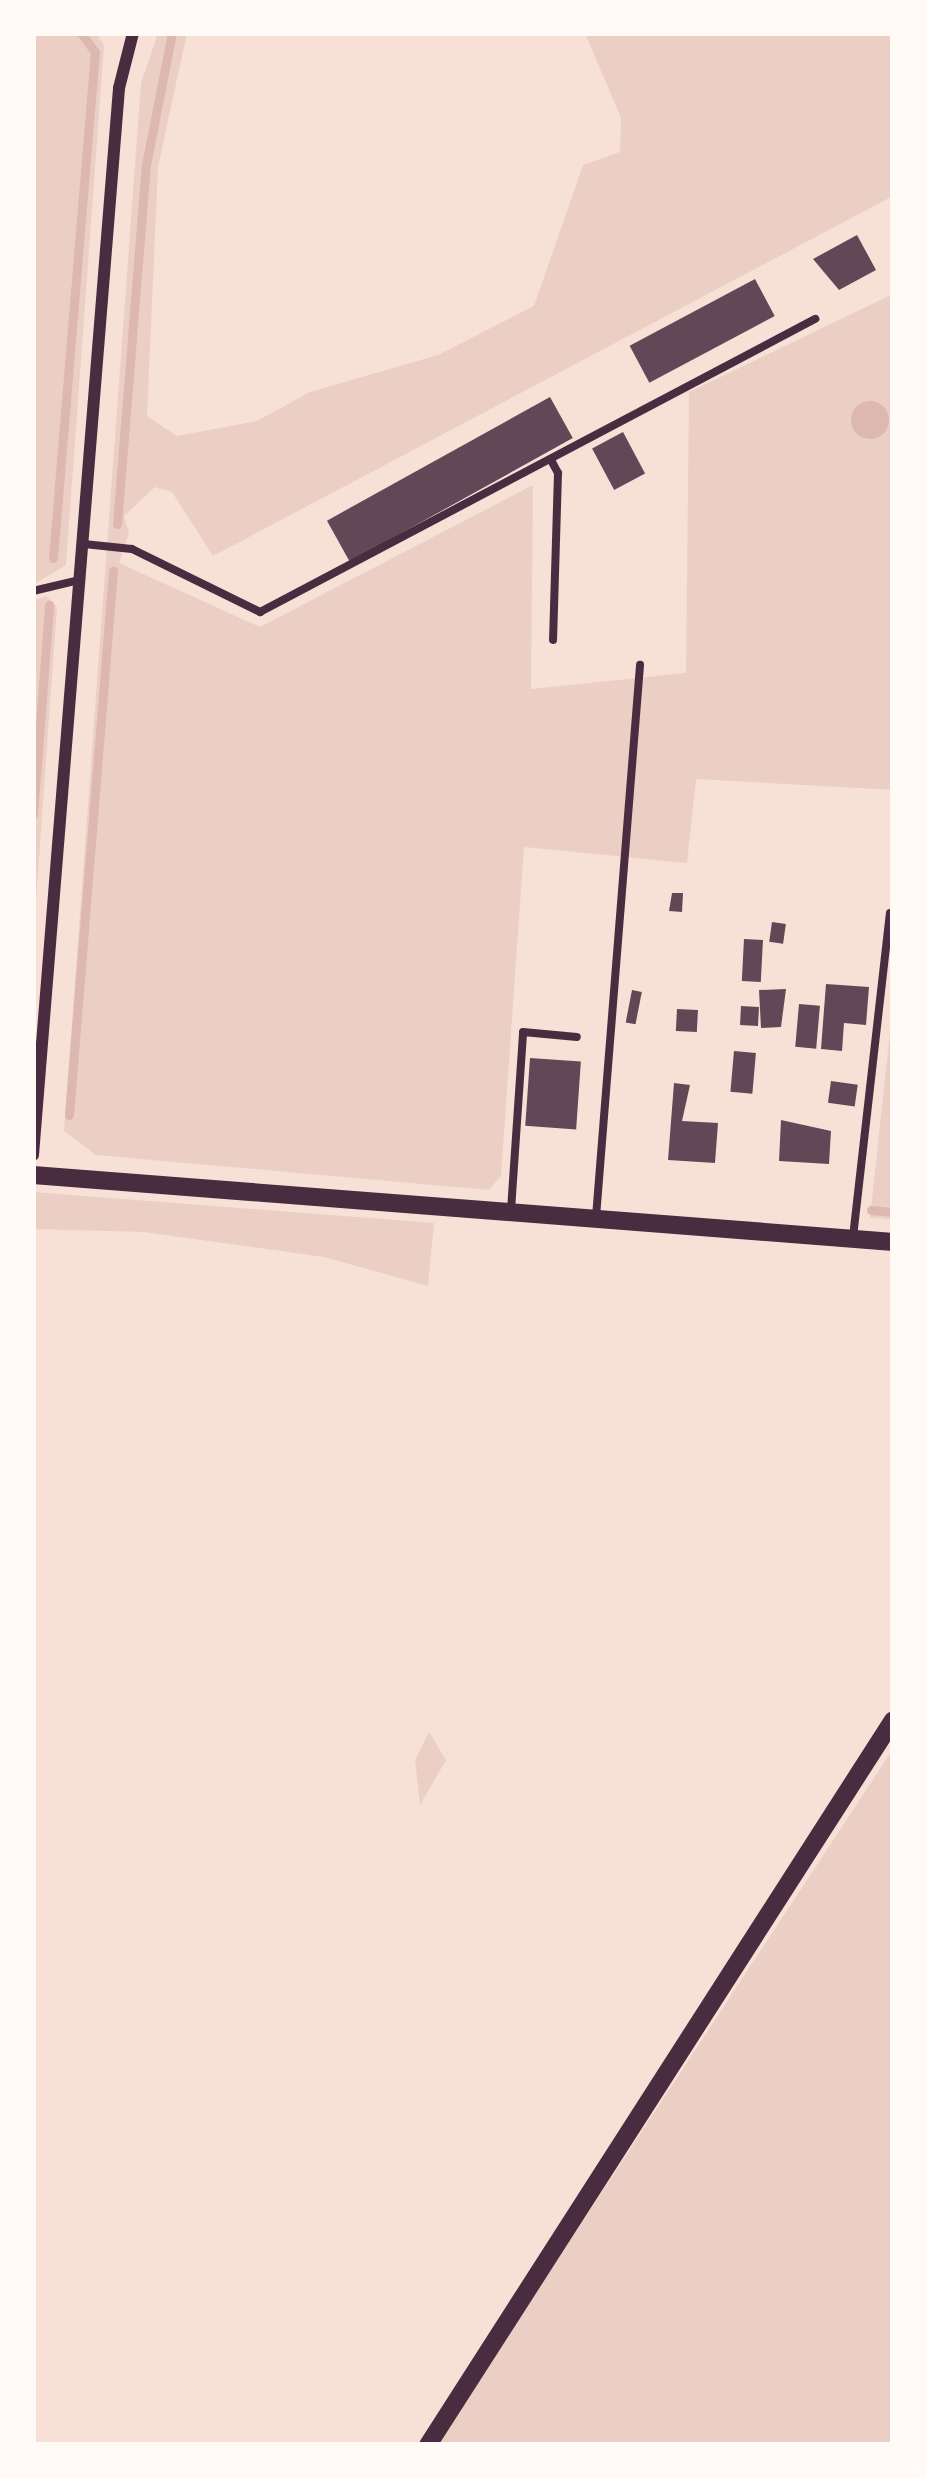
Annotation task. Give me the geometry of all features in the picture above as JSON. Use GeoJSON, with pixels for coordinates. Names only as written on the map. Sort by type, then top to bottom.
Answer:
{"type":"FeatureCollection","features":[{"type":"Feature","properties":{"kind":"street"},"geometry":{"type":"LineString","coordinates":[[33,1155],[119,88],[133,33]]}},
{"type":"Feature","properties":{"kind":"street"},"geometry":{"type":"LineString","coordinates":[[33,1175],[893,1242]]}},
{"type":"Feature","properties":{"kind":"street"},"geometry":{"type":"LineString","coordinates":[[431,2444],[893,1720]]}},
{"type":"Feature","properties":{"kind":"lane"},"geometry":{"type":"LineString","coordinates":[[83,544],[132,550],[260,612],[815,319]]}},
{"type":"Feature","properties":{"kind":"lane"},"geometry":{"type":"LineString","coordinates":[[551,460],[558,473],[553,640]]}},
{"type":"Feature","properties":{"kind":"lane"},"geometry":{"type":"LineString","coordinates":[[33,591],[81,580]]}},
{"type":"Feature","properties":{"kind":"lane"},"geometry":{"type":"LineString","coordinates":[[596,1219],[640,664]]}},
{"type":"Feature","properties":{"kind":"lane"},"geometry":{"type":"LineString","coordinates":[[853,1239],[890,914]]}},
{"type":"Feature","properties":{"kind":"lane"},"geometry":{"type":"LineString","coordinates":[[510,1212],[524,1032],[578,1037]]}},
{"type":"Feature","properties":{"kind":"shaded area"},"geometry":{"type":"Polygon","coordinates":[[[33,33],[96,33],[104,45],[66,565],[33,585],[33,33]]]}},
{"type":"Feature","properties":{"kind":"shaded area"},"geometry":{"type":"Polygon","coordinates":[[[158,33],[187,33],[158,167],[147,416],[177,436],[257,421],[310,392],[438,355],[534,306],[583,165],[620,152],[621,118],[585,33],[893,33],[893,196],[213,556],[172,492],[155,487],[124,516],[129,533],[119,563],[260,627],[533,485],[531,689],[686,673],[689,392],[893,294],[893,790],[696,779],[687,863],[524,847],[501,1176],[489,1190],[96,1155],[64,1131],[141,83],[158,33]]]}},
{"type":"Feature","properties":{"kind":"shaded area"},"geometry":{"type":"Polygon","coordinates":[[[870,401],[884,406],[889,420],[884,434],[870,439],[856,434],[851,420],[856,406],[870,401]]]}},
{"type":"Feature","properties":{"kind":"shaded area"},"geometry":{"type":"Polygon","coordinates":[[[46,596],[57,607],[33,942],[33,601],[46,596]]]}},
{"type":"Feature","properties":{"kind":"shaded area"},"geometry":{"type":"Polygon","coordinates":[[[893,1004],[893,1219],[870,1218],[893,1004]]]}},
{"type":"Feature","properties":{"kind":"shaded area"},"geometry":{"type":"Polygon","coordinates":[[[33,1192],[434,1223],[428,1286],[324,1257],[143,1232],[33,1229],[33,1192]]]}},
{"type":"Feature","properties":{"kind":"shaded area"},"geometry":{"type":"Polygon","coordinates":[[[429,1732],[446,1760],[420,1805],[415,1760],[429,1732]]]}},
{"type":"Feature","properties":{"kind":"shaded area"},"geometry":{"type":"Polygon","coordinates":[[[893,1749],[893,2445],[436,2445],[441,2437],[893,1749]]]}},
{"type":"Feature","properties":{"kind":"building"},"geometry":{"type":"Polygon","coordinates":[[[857,235],[876,270],[839,290],[813,259],[857,235]]]}},
{"type":"Feature","properties":{"kind":"building"},"geometry":{"type":"Polygon","coordinates":[[[755,279],[775,316],[649,383],[630,346],[755,279]]]}},
{"type":"Feature","properties":{"kind":"building"},"geometry":{"type":"Polygon","coordinates":[[[550,397],[573,438],[350,562],[327,521],[550,397]]]}},
{"type":"Feature","properties":{"kind":"building"},"geometry":{"type":"Polygon","coordinates":[[[623,432],[645,473],[614,490],[592,448],[623,432]]]}},
{"type":"Feature","properties":{"kind":"building"},"geometry":{"type":"Polygon","coordinates":[[[672,893],[683,893],[682,912],[669,911],[672,893]]]}},
{"type":"Feature","properties":{"kind":"building"},"geometry":{"type":"Polygon","coordinates":[[[772,922],[786,924],[783,944],[769,942],[772,922]]]}},
{"type":"Feature","properties":{"kind":"building"},"geometry":{"type":"Polygon","coordinates":[[[744,939],[763,940],[761,982],[742,981],[744,939]]]}},
{"type":"Feature","properties":{"kind":"building"},"geometry":{"type":"Polygon","coordinates":[[[826,984],[869,987],[866,1025],[844,1023],[842,1051],[821,1049],[826,984]]]}},
{"type":"Feature","properties":{"kind":"building"},"geometry":{"type":"Polygon","coordinates":[[[786,989],[781,1027],[761,1028],[759,990],[786,989]]]}},
{"type":"Feature","properties":{"kind":"building"},"geometry":{"type":"Polygon","coordinates":[[[632,990],[642,992],[636,1024],[626,1022],[632,990]]]}},
{"type":"Feature","properties":{"kind":"building"},"geometry":{"type":"Polygon","coordinates":[[[799,1004],[820,1006],[816,1049],[795,1047],[799,1004]]]}},
{"type":"Feature","properties":{"kind":"building"},"geometry":{"type":"Polygon","coordinates":[[[741,1006],[759,1007],[758,1026],[740,1025],[741,1006]]]}},
{"type":"Feature","properties":{"kind":"building"},"geometry":{"type":"Polygon","coordinates":[[[677,1009],[698,1010],[697,1032],[676,1031],[677,1009]]]}},
{"type":"Feature","properties":{"kind":"building"},"geometry":{"type":"Polygon","coordinates":[[[734,1051],[756,1053],[752,1094],[730,1092],[734,1051]]]}},
{"type":"Feature","properties":{"kind":"building"},"geometry":{"type":"Polygon","coordinates":[[[530,1058],[581,1062],[576,1129],[525,1126],[530,1058]]]}},
{"type":"Feature","properties":{"kind":"building"},"geometry":{"type":"Polygon","coordinates":[[[831,1081],[858,1085],[855,1107],[828,1103],[831,1081]]]}},
{"type":"Feature","properties":{"kind":"building"},"geometry":{"type":"Polygon","coordinates":[[[674,1083],[690,1085],[682,1121],[718,1123],[715,1163],[668,1160],[674,1083]]]}},
{"type":"Feature","properties":{"kind":"building"},"geometry":{"type":"Polygon","coordinates":[[[781,1120],[831,1131],[829,1164],[779,1161],[781,1120]]]}},
{"type":"Feature","properties":{"kind":"waterway"},"geometry":{"type":"LineString","coordinates":[[53,558],[95,52],[81,33]]}},
{"type":"Feature","properties":{"kind":"waterway"},"geometry":{"type":"LineString","coordinates":[[117,524],[146,165],[172,33]]}},
{"type":"Feature","properties":{"kind":"waterway"},"geometry":{"type":"LineString","coordinates":[[69,1115],[113,571]]}},
{"type":"Feature","properties":{"kind":"waterway"},"geometry":{"type":"LineString","coordinates":[[33,815],[49,605]]}},
{"type":"Feature","properties":{"kind":"waterway"},"geometry":{"type":"LineString","coordinates":[[871,1210],[893,1212]]}}]}
